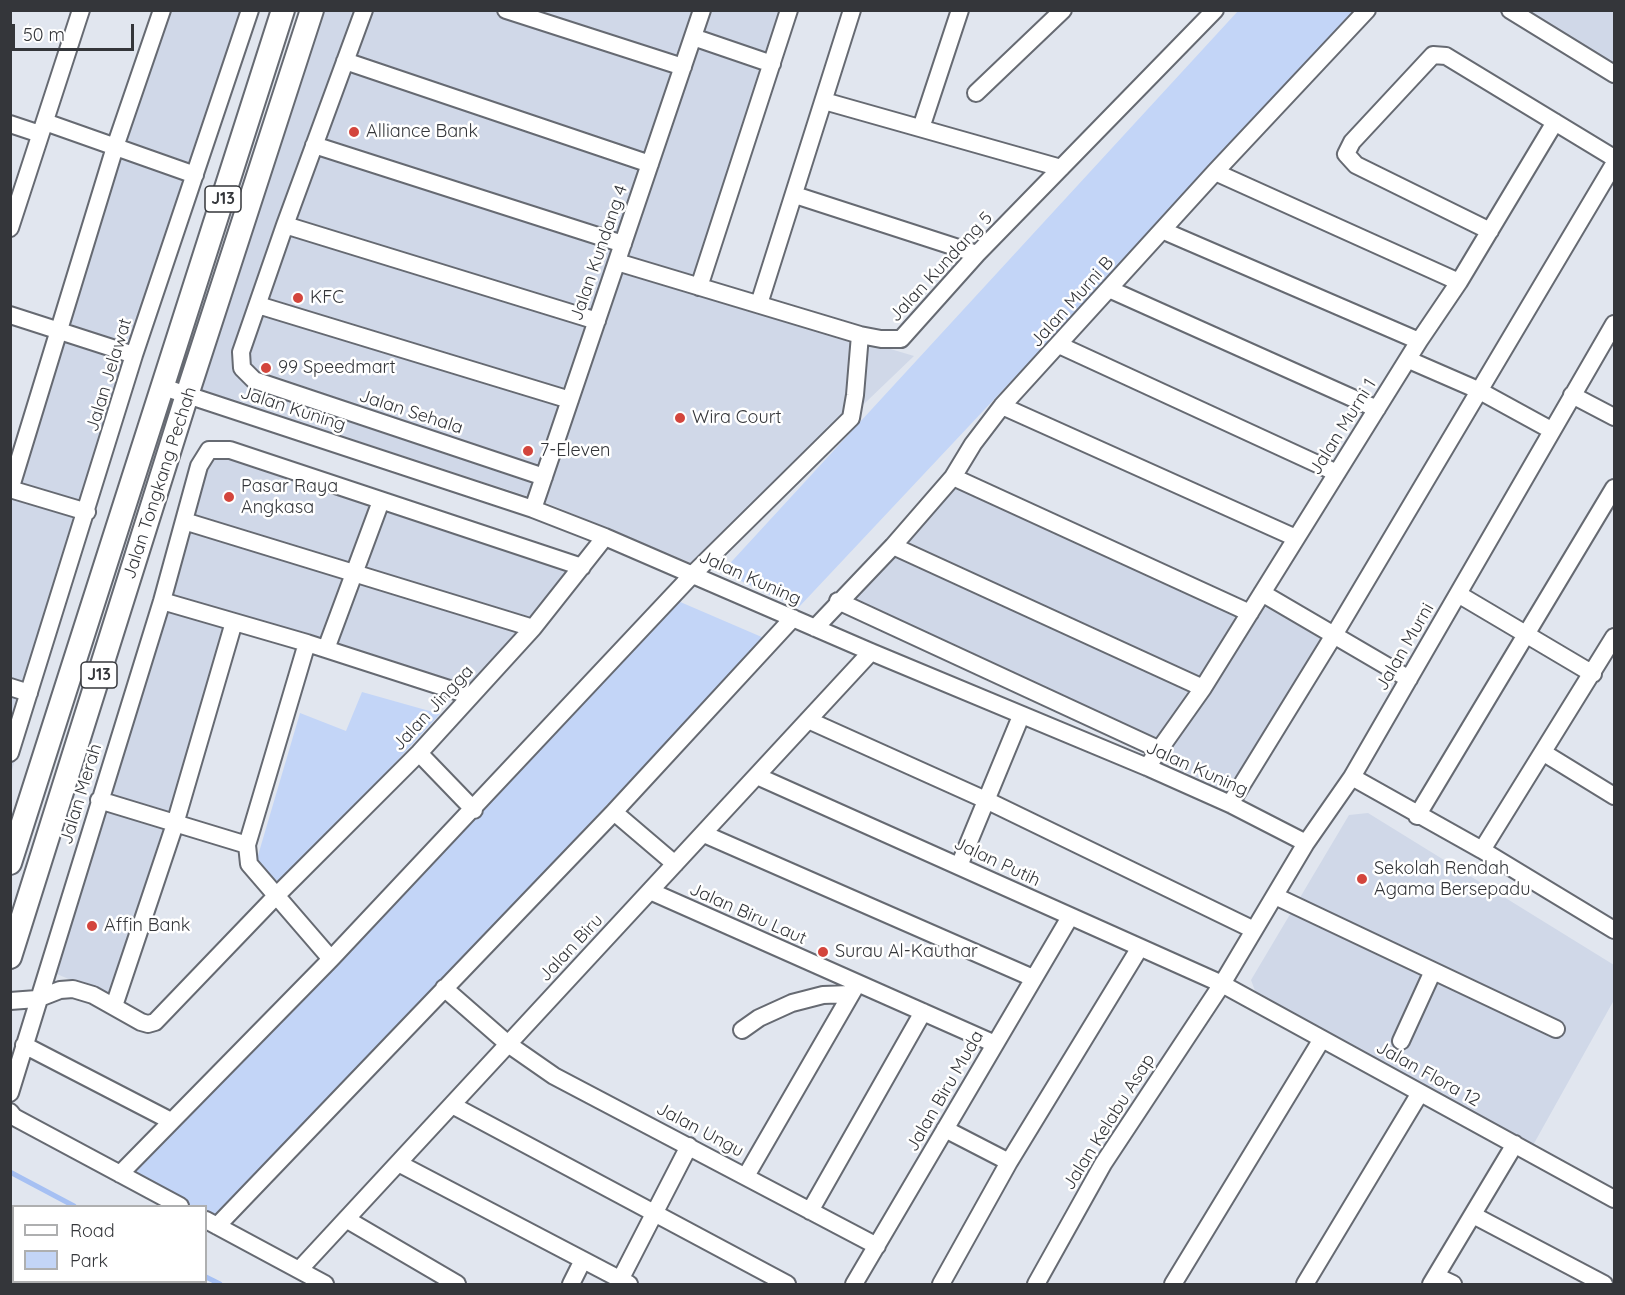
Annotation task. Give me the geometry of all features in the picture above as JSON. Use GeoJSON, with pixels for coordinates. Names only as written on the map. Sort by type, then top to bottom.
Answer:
{"type":"FeatureCollection","features":[{"type":"Feature","properties":{"kind":"main road","name":"Jalan Tongkang Pechah"},"geometry":{"type":"LineString","coordinates":[[10,863],[284,10]]}},
{"type":"Feature","properties":{"kind":"main road","name":"Jalan Tongkang Pechah"},"geometry":{"type":"LineString","coordinates":[[10,957],[187,395],[312,10]]}},
{"type":"Feature","properties":{"kind":"street"},"geometry":{"type":"LineString","coordinates":[[10,228],[81,10]]}},
{"type":"Feature","properties":{"kind":"street"},"geometry":{"type":"LineString","coordinates":[[87,512],[11,490],[115,147],[162,10]]}},
{"type":"Feature","properties":{"kind":"street","name":"Jalan Jelawat"},"geometry":{"type":"LineString","coordinates":[[10,753],[87,512],[134,355],[249,10]]}},
{"type":"Feature","properties":{"kind":"street","name":"Jalan Sehala"},"geometry":{"type":"LineString","coordinates":[[364,10],[241,352],[242,368],[254,380],[544,477]]}},
{"type":"Feature","properties":{"kind":"street"},"geometry":{"type":"LineString","coordinates":[[506,10],[683,68]]}},
{"type":"Feature","properties":{"kind":"street","name":"Jalan Kundang 4"},"geometry":{"type":"LineString","coordinates":[[533,509],[702,10]]}},
{"type":"Feature","properties":{"kind":"street"},"geometry":{"type":"LineString","coordinates":[[699,287],[789,10]]}},
{"type":"Feature","properties":{"kind":"street"},"geometry":{"type":"LineString","coordinates":[[759,304],[852,10]]}},
{"type":"Feature","properties":{"kind":"street"},"geometry":{"type":"LineString","coordinates":[[921,128],[960,10]]}},
{"type":"Feature","properties":{"kind":"street"},"geometry":{"type":"LineString","coordinates":[[976,93],[1063,10]]}},
{"type":"Feature","properties":{"kind":"street","name":"Jalan Kundang 5"},"geometry":{"type":"LineString","coordinates":[[617,262],[860,335],[880,339],[901,339],[977,254],[1215,10]]}},
{"type":"Feature","properties":{"kind":"street","name":"Jalan Murni B"},"geometry":{"type":"LineString","coordinates":[[815,628],[893,546],[953,477],[973,444],[1002,406],[1164,231],[1215,172],[1367,10]]}},
{"type":"Feature","properties":{"kind":"street"},"geometry":{"type":"LineString","coordinates":[[1510,10],[1614,74]]}},
{"type":"Feature","properties":{"kind":"street"},"geometry":{"type":"LineString","coordinates":[[693,37],[772,64]]}},
{"type":"Feature","properties":{"kind":"street"},"geometry":{"type":"LineString","coordinates":[[1490,231],[1356,165],[1346,154],[1352,142],[1436,54],[1446,56],[1614,158]]}},
{"type":"Feature","properties":{"kind":"street"},"geometry":{"type":"LineString","coordinates":[[345,61],[650,164]]}},
{"type":"Feature","properties":{"kind":"street"},"geometry":{"type":"LineString","coordinates":[[824,101],[1061,168]]}},
{"type":"Feature","properties":{"kind":"street","name":"Jalan Murni 1"},"geometry":{"type":"LineString","coordinates":[[1147,767],[1158,748],[1203,688],[1419,341],[1460,282],[1555,123]]}},
{"type":"Feature","properties":{"kind":"street"},"geometry":{"type":"LineString","coordinates":[[10,124],[43,128],[115,147],[195,175]]}},
{"type":"Feature","properties":{"kind":"street"},"geometry":{"type":"LineString","coordinates":[[314,145],[623,244]]}},
{"type":"Feature","properties":{"kind":"street"},"geometry":{"type":"LineString","coordinates":[[1230,804],[1334,635],[1614,164]]}},
{"type":"Feature","properties":{"kind":"street"},"geometry":{"type":"LineString","coordinates":[[1215,172],[1460,282]]}},
{"type":"Feature","properties":{"kind":"street"},"geometry":{"type":"LineString","coordinates":[[795,195],[977,254]]}},
{"type":"Feature","properties":{"kind":"street"},"geometry":{"type":"LineString","coordinates":[[285,225],[597,321]]}},
{"type":"Feature","properties":{"kind":"street"},"geometry":{"type":"LineString","coordinates":[[1164,231],[1419,341]]}},
{"type":"Feature","properties":{"kind":"street"},"geometry":{"type":"LineString","coordinates":[[1109,289],[1377,409]]}},
{"type":"Feature","properties":{"kind":"street"},"geometry":{"type":"LineString","coordinates":[[258,305],[570,400]]}},
{"type":"Feature","properties":{"kind":"street"},"geometry":{"type":"LineString","coordinates":[[10,315],[134,355]]}},
{"type":"Feature","properties":{"kind":"street","name":"Jalan Murni"},"geometry":{"type":"LineString","coordinates":[[1222,984],[1306,843],[1352,777],[1614,324]]}},
{"type":"Feature","properties":{"kind":"street"},"geometry":{"type":"LineString","coordinates":[[120,1174],[474,810],[693,574],[851,418],[860,335]]}},
{"type":"Feature","properties":{"kind":"street"},"geometry":{"type":"LineString","coordinates":[[1059,345],[1337,473]]}},
{"type":"Feature","properties":{"kind":"street"},"geometry":{"type":"LineString","coordinates":[[1409,360],[1478,390],[1551,430]]}},
{"type":"Feature","properties":{"kind":"street","name":"Jalan Kuning"},"geometry":{"type":"LineString","coordinates":[[163,387],[533,509],[605,537],[871,652],[1147,767],[1230,804],[1306,843]]}},
{"type":"Feature","properties":{"kind":"street"},"geometry":{"type":"LineString","coordinates":[[1572,395],[1614,417]]}},
{"type":"Feature","properties":{"kind":"street"},"geometry":{"type":"LineString","coordinates":[[1002,406],[1296,538]]}},
{"type":"Feature","properties":{"kind":"street","name":"Jalan Merah"},"geometry":{"type":"LineString","coordinates":[[10,1092],[162,601],[204,455],[217,449],[261,460],[582,567]]}},
{"type":"Feature","properties":{"kind":"street"},"geometry":{"type":"LineString","coordinates":[[953,477],[1250,613]]}},
{"type":"Feature","properties":{"kind":"street"},"geometry":{"type":"LineString","coordinates":[[1417,816],[1614,488]]}},
{"type":"Feature","properties":{"kind":"street"},"geometry":{"type":"LineString","coordinates":[[326,649],[381,501]]}},
{"type":"Feature","properties":{"kind":"street"},"geometry":{"type":"LineString","coordinates":[[184,521],[533,628]]}},
{"type":"Feature","properties":{"kind":"street","name":"Jalan Jingga"},"geometry":{"type":"LineString","coordinates":[[10,1001],[38,999],[60,990],[73,989],[114,1006],[141,1022],[155,1022],[276,896],[419,753],[533,628],[605,537]]}},
{"type":"Feature","properties":{"kind":"street"},"geometry":{"type":"LineString","coordinates":[[893,546],[1203,688]]}},
{"type":"Feature","properties":{"kind":"street"},"geometry":{"type":"LineString","coordinates":[[1262,593],[1409,679]]}},
{"type":"Feature","properties":{"kind":"street"},"geometry":{"type":"LineString","coordinates":[[1458,594],[1527,635],[1603,667]]}},
{"type":"Feature","properties":{"kind":"street"},"geometry":{"type":"LineString","coordinates":[[162,601],[307,642],[471,696]]}},
{"type":"Feature","properties":{"kind":"street"},"geometry":{"type":"LineString","coordinates":[[838,602],[1158,748]]}},
{"type":"Feature","properties":{"kind":"street"},"geometry":{"type":"LineString","coordinates":[[325,1284],[211,1223],[444,988],[614,812],[793,618]]}},
{"type":"Feature","properties":{"kind":"street"},"geometry":{"type":"LineString","coordinates":[[114,1006],[175,824],[234,622]]}},
{"type":"Feature","properties":{"kind":"street"},"geometry":{"type":"LineString","coordinates":[[1482,850],[1603,667],[1614,637]]}},
{"type":"Feature","properties":{"kind":"street"},"geometry":{"type":"LineString","coordinates":[[307,642],[247,845],[249,864],[331,959]]}},
{"type":"Feature","properties":{"kind":"street","name":"Jalan Biru"},"geometry":{"type":"LineString","coordinates":[[299,1270],[871,652]]}},
{"type":"Feature","properties":{"kind":"street"},"geometry":{"type":"LineString","coordinates":[[10,687],[29,693]]}},
{"type":"Feature","properties":{"kind":"street"},"geometry":{"type":"LineString","coordinates":[[959,866],[1022,716]]}},
{"type":"Feature","properties":{"kind":"street"},"geometry":{"type":"LineString","coordinates":[[808,720],[988,801],[1254,930]]}},
{"type":"Feature","properties":{"kind":"street"},"geometry":{"type":"LineString","coordinates":[[419,753],[474,810]]}},
{"type":"Feature","properties":{"kind":"street"},"geometry":{"type":"LineString","coordinates":[[1544,753],[1614,796]]}},
{"type":"Feature","properties":{"kind":"street","name":"Jalan Putih"},"geometry":{"type":"LineString","coordinates":[[757,776],[1222,984]]}},
{"type":"Feature","properties":{"kind":"street"},"geometry":{"type":"LineString","coordinates":[[1352,777],[1417,816],[1482,850],[1614,930]]}},
{"type":"Feature","properties":{"kind":"street"},"geometry":{"type":"LineString","coordinates":[[99,800],[247,845]]}},
{"type":"Feature","properties":{"kind":"street"},"geometry":{"type":"LineString","coordinates":[[614,812],[675,864]]}},
{"type":"Feature","properties":{"kind":"street"},"geometry":{"type":"LineString","coordinates":[[704,834],[1033,978]]}},
{"type":"Feature","properties":{"kind":"street","name":"Jalan Biru Laut"},"geometry":{"type":"LineString","coordinates":[[650,891],[854,989],[923,1012],[995,1044]]}},
{"type":"Feature","properties":{"kind":"street"},"geometry":{"type":"LineString","coordinates":[[1275,896],[1556,1029]]}},
{"type":"Feature","properties":{"kind":"street","name":"Jalan Biru Muda"},"geometry":{"type":"LineString","coordinates":[[854,1284],[1070,917]]}},
{"type":"Feature","properties":{"kind":"street"},"geometry":{"type":"LineString","coordinates":[[941,1284],[1009,1162],[1138,948]]}},
{"type":"Feature","properties":{"kind":"street"},"geometry":{"type":"LineString","coordinates":[[1401,1041],[1433,971]]}},
{"type":"Feature","properties":{"kind":"street","name":"Jalan Flora 12"},"geometry":{"type":"LineString","coordinates":[[1222,984],[1614,1199]]}},
{"type":"Feature","properties":{"kind":"street","name":"Jalan Kelabu Asap"},"geometry":{"type":"LineString","coordinates":[[1036,1284],[1103,1164],[1222,984]]}},
{"type":"Feature","properties":{"kind":"street","name":"Jalan Ungu"},"geometry":{"type":"LineString","coordinates":[[444,988],[508,1044],[554,1076],[877,1246]]}},
{"type":"Feature","properties":{"kind":"street"},"geometry":{"type":"LineString","coordinates":[[742,1030],[759,1018],[792,1003],[854,989]]}},
{"type":"Feature","properties":{"kind":"street"},"geometry":{"type":"LineString","coordinates":[[746,1176],[854,989]]}},
{"type":"Feature","properties":{"kind":"street"},"geometry":{"type":"LineString","coordinates":[[810,1211],[923,1012]]}},
{"type":"Feature","properties":{"kind":"street"},"geometry":{"type":"LineString","coordinates":[[1173,1284],[1322,1039]]}},
{"type":"Feature","properties":{"kind":"street"},"geometry":{"type":"LineString","coordinates":[[24,1045],[171,1122]]}},
{"type":"Feature","properties":{"kind":"street"},"geometry":{"type":"LineString","coordinates":[[1305,1284],[1420,1093]]}},
{"type":"Feature","properties":{"kind":"street"},"geometry":{"type":"LineString","coordinates":[[452,1105],[787,1284]]}},
{"type":"Feature","properties":{"kind":"street"},"geometry":{"type":"LineString","coordinates":[[10,1112],[14,1118],[178,1205]]}},
{"type":"Feature","properties":{"kind":"street"},"geometry":{"type":"LineString","coordinates":[[945,1129],[1009,1162]]}},
{"type":"Feature","properties":{"kind":"street"},"geometry":{"type":"LineString","coordinates":[[1453,1284],[1434,1280],[1515,1144]]}},
{"type":"Feature","properties":{"kind":"street"},"geometry":{"type":"LineString","coordinates":[[398,1163],[625,1282],[654,1212],[689,1146]]}},
{"type":"Feature","properties":{"kind":"street"},"geometry":{"type":"LineString","coordinates":[[1473,1215],[1604,1284]]}},
{"type":"Feature","properties":{"kind":"street"},"geometry":{"type":"LineString","coordinates":[[346,1220],[457,1284]]}},
{"type":"Feature","properties":{"kind":"street"},"geometry":{"type":"LineString","coordinates":[[571,1284],[583,1260]]}},
{"type":"Feature","properties":{"kind":"shaded area"},"geometry":{"type":"Polygon","coordinates":[[[322,10],[793,11],[702,293],[914,356],[696,565],[542,501],[201,390],[322,10]]]}},
{"type":"Feature","properties":{"kind":"shaded area"},"geometry":{"type":"Polygon","coordinates":[[[158,11],[256,11],[140,357],[11,773],[11,477],[158,11]]]}},
{"type":"Feature","properties":{"kind":"shaded area"},"geometry":{"type":"Polygon","coordinates":[[[1502,11],[1614,11],[1614,79],[1502,11]]]}},
{"type":"Feature","properties":{"kind":"shaded area"},"geometry":{"type":"Polygon","coordinates":[[[202,448],[592,564],[473,704],[236,629],[112,997],[40,967],[202,448]]]}},
{"type":"Feature","properties":{"kind":"shaded area"},"geometry":{"type":"Polygon","coordinates":[[[950,470],[1248,604],[1260,587],[1340,634],[1238,797],[828,603],[890,540],[950,470]]]}},
{"type":"Feature","properties":{"kind":"shaded area"},"geometry":{"type":"Polygon","coordinates":[[[1368,813],[1614,965],[1614,1000],[1532,1147],[1257,996],[1251,980],[1349,815],[1368,813]]]}},
{"type":"Feature","properties":{"kind":"green space"},"geometry":{"type":"Polygon","coordinates":[[[1238,11],[1359,11],[798,608],[722,572],[1238,11]]]}},
{"type":"Feature","properties":{"kind":"green space"},"geometry":{"type":"Polygon","coordinates":[[[678,601],[764,638],[213,1223],[207,1220],[207,1205],[181,1205],[129,1178],[678,601]]]}},
{"type":"Feature","properties":{"kind":"green space"},"geometry":{"type":"Polygon","coordinates":[[[362,692],[440,714],[284,884],[254,869],[300,713],[346,731],[362,692]]]}},
{"type":"Feature","properties":{"kind":"waterway"},"geometry":{"type":"LineString","coordinates":[[10,1172],[72,1205]]}},
{"type":"Feature","properties":{"kind":"waterway"},"geometry":{"type":"LineString","coordinates":[[207,1278],[220,1284]]}},
{"type":"Feature","properties":{"kind":"place","name":"Alliance Bank"},"geometry":{"type":"Point","coordinates":[354,132]}},
{"type":"Feature","properties":{"kind":"place","name":"KFC"},"geometry":{"type":"Point","coordinates":[298,298]}},
{"type":"Feature","properties":{"kind":"place","name":"99 Speedmart"},"geometry":{"type":"Point","coordinates":[266,368]}},
{"type":"Feature","properties":{"kind":"place","name":"Wira Court"},"geometry":{"type":"Point","coordinates":[680,418]}},
{"type":"Feature","properties":{"kind":"place","name":"7-Eleven"},"geometry":{"type":"Point","coordinates":[528,451]}},
{"type":"Feature","properties":{"kind":"place","name":"Pasar Raya Angkasa"},"geometry":{"type":"Point","coordinates":[229,497]}},
{"type":"Feature","properties":{"kind":"place","name":"Sekolah Rendah Agama Bersepadu"},"geometry":{"type":"Point","coordinates":[1362,879]}},
{"type":"Feature","properties":{"kind":"place","name":"Affin Bank"},"geometry":{"type":"Point","coordinates":[92,926]}},
{"type":"Feature","properties":{"kind":"place","name":"Surau Al-Kauthar"},"geometry":{"type":"Point","coordinates":[823,952]}}]}
